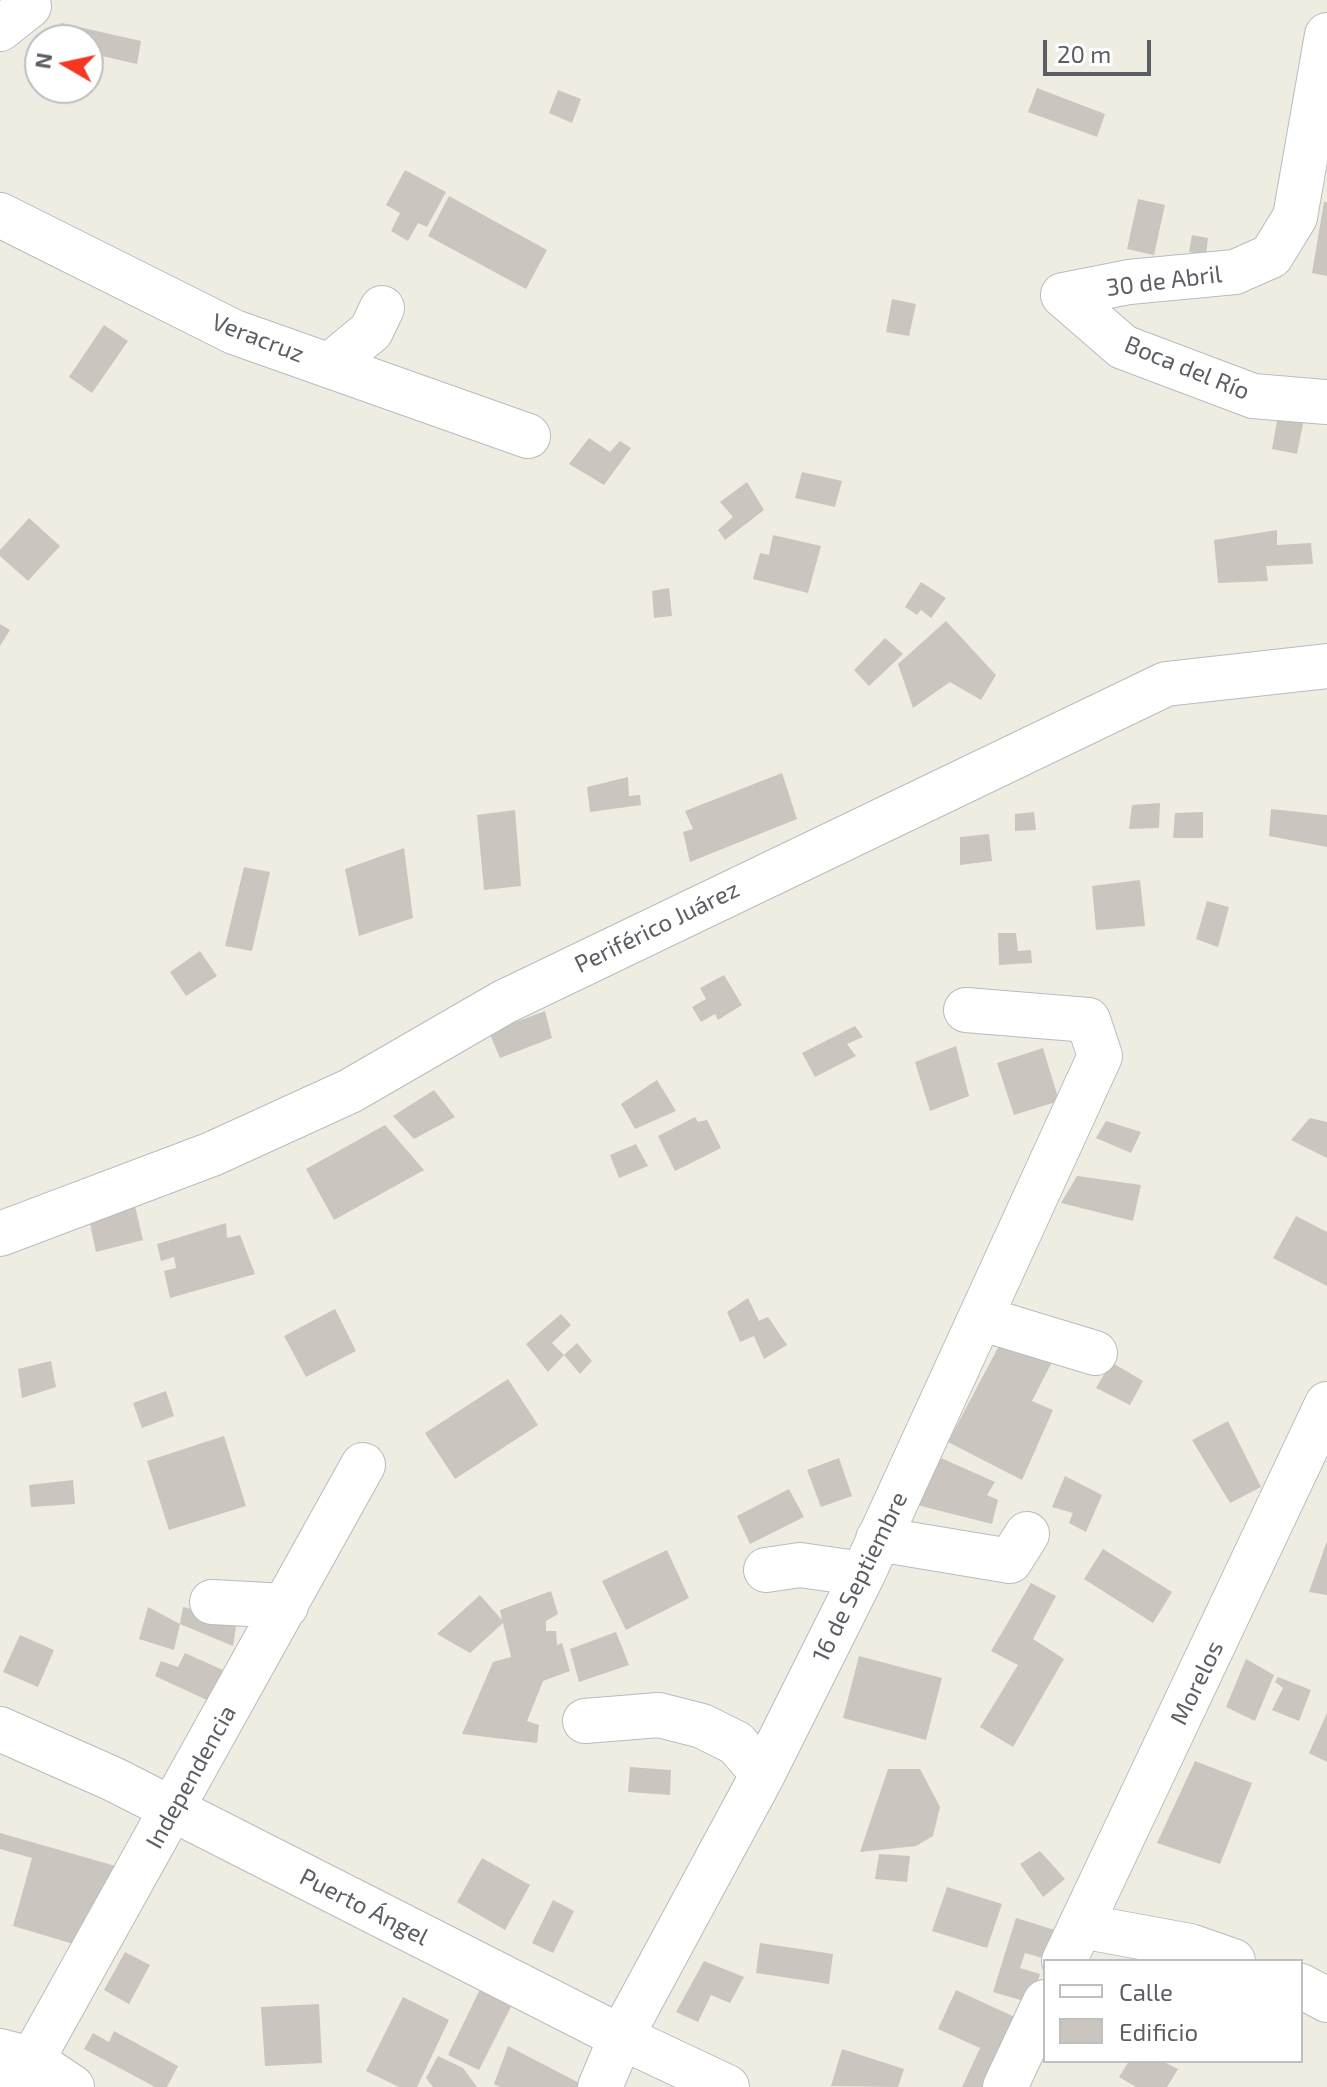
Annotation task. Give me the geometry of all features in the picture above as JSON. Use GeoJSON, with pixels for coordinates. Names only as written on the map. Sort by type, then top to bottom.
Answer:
{"type":"FeatureCollection","features":[{"type":"Feature","properties":{"kind":"street","name":"30 de Abril"},"geometry":{"type":"LineString","coordinates":[[1063,295],[1129,282],[1235,272],[1271,256],[1295,217],[1327,35]]}},
{"type":"Feature","properties":{"kind":"street","name":"Veracruz"},"geometry":{"type":"LineString","coordinates":[[0,215],[234,332],[528,436]]}},
{"type":"Feature","properties":{"kind":"street","name":"Boca del Río"},"geometry":{"type":"LineString","coordinates":[[1063,295],[1123,347],[1253,396],[1327,402]]}},
{"type":"Feature","properties":{"kind":"street"},"geometry":{"type":"LineString","coordinates":[[330,365],[371,331],[382,308]]}},
{"type":"Feature","properties":{"kind":"street","name":"Periférico Juárez"},"geometry":{"type":"LineString","coordinates":[[0,1234],[212,1154],[350,1091],[504,1002],[1166,684],[1327,666]]}},
{"type":"Feature","properties":{"kind":"street","name":"16 de Septiembre"},"geometry":{"type":"LineString","coordinates":[[600,2087],[621,2037],[763,1774],[871,1556],[983,1319],[1100,1056],[1088,1020],[966,1010]]}},
{"type":"Feature","properties":{"kind":"street"},"geometry":{"type":"LineString","coordinates":[[983,1319],[1095,1353]]}},
{"type":"Feature","properties":{"kind":"street","name":"Morelos"},"geometry":{"type":"LineString","coordinates":[[1072,1944],[1327,1404]]}},
{"type":"Feature","properties":{"kind":"street","name":"Independencia"},"geometry":{"type":"LineString","coordinates":[[16,2066],[173,1811],[363,1465]]}},
{"type":"Feature","properties":{"kind":"street"},"geometry":{"type":"LineString","coordinates":[[766,1570],[871,1556],[1010,1561],[1027,1534]]}},
{"type":"Feature","properties":{"kind":"street"},"geometry":{"type":"LineString","coordinates":[[212,1602],[286,1606]]}},
{"type":"Feature","properties":{"kind":"street"},"geometry":{"type":"LineString","coordinates":[[585,1721],[659,1715],[702,1726],[736,1743],[763,1774]]}},
{"type":"Feature","properties":{"kind":"street","name":"Puerto Ángel"},"geometry":{"type":"LineString","coordinates":[[0,1729],[113,1779],[621,2037],[727,2087]]}},
{"type":"Feature","properties":{"kind":"street"},"geometry":{"type":"LineString","coordinates":[[1072,1944],[1190,1946],[1227,1959]]}},
{"type":"Feature","properties":{"kind":"street"},"geometry":{"type":"LineString","coordinates":[[1303,1987],[1327,2000]]}},
{"type":"Feature","properties":{"kind":"street"},"geometry":{"type":"LineString","coordinates":[[1005,2087],[1043,2006]]}},
{"type":"Feature","properties":{"kind":"street"},"geometry":{"type":"LineString","coordinates":[[16,2066],[72,2087]]}},
{"type":"Feature","properties":{"kind":"building"},"geometry":{"type":"Polygon","coordinates":[[[104,33],[141,41],[137,64],[104,56],[104,33]]]}},
{"type":"Feature","properties":{"kind":"building"},"geometry":{"type":"Polygon","coordinates":[[[1037,88],[1105,114],[1097,137],[1028,112],[1037,88]]]}},
{"type":"Feature","properties":{"kind":"building"},"geometry":{"type":"Polygon","coordinates":[[[558,90],[581,99],[572,123],[549,113],[558,90]]]}},
{"type":"Feature","properties":{"kind":"building"},"geometry":{"type":"Polygon","coordinates":[[[405,170],[446,192],[427,227],[418,223],[408,241],[391,231],[400,213],[386,205],[405,170]]]}},
{"type":"Feature","properties":{"kind":"building"},"geometry":{"type":"Polygon","coordinates":[[[449,196],[547,250],[526,289],[428,236],[449,196]]]}},
{"type":"Feature","properties":{"kind":"building"},"geometry":{"type":"Polygon","coordinates":[[[1138,199],[1165,205],[1154,255],[1127,249],[1138,199]]]}},
{"type":"Feature","properties":{"kind":"building"},"geometry":{"type":"Polygon","coordinates":[[[1324,202],[1327,202],[1327,276],[1312,273],[1324,202]]]}},
{"type":"Feature","properties":{"kind":"building"},"geometry":{"type":"Polygon","coordinates":[[[1192,235],[1208,238],[1206,255],[1189,252],[1192,235]]]}},
{"type":"Feature","properties":{"kind":"building"},"geometry":{"type":"Polygon","coordinates":[[[892,299],[916,304],[909,336],[886,332],[892,299]]]}},
{"type":"Feature","properties":{"kind":"building"},"geometry":{"type":"Polygon","coordinates":[[[104,325],[128,341],[92,393],[69,377],[104,325]]]}},
{"type":"Feature","properties":{"kind":"building"},"geometry":{"type":"Polygon","coordinates":[[[1278,415],[1304,419],[1297,454],[1272,449],[1278,415]]]}},
{"type":"Feature","properties":{"kind":"building"},"geometry":{"type":"Polygon","coordinates":[[[589,438],[610,452],[620,441],[631,448],[604,485],[569,464],[589,438]]]}},
{"type":"Feature","properties":{"kind":"building"},"geometry":{"type":"Polygon","coordinates":[[[802,472],[842,481],[835,507],[795,498],[802,472]]]}},
{"type":"Feature","properties":{"kind":"building"},"geometry":{"type":"Polygon","coordinates":[[[747,482],[764,510],[725,540],[718,530],[733,517],[720,502],[747,482]]]}},
{"type":"Feature","properties":{"kind":"building"},"geometry":{"type":"Polygon","coordinates":[[[29,518],[60,546],[28,581],[0,556],[0,550],[29,518]]]}},
{"type":"Feature","properties":{"kind":"building"},"geometry":{"type":"Polygon","coordinates":[[[1277,530],[1277,545],[1311,543],[1313,564],[1266,566],[1268,581],[1218,583],[1214,540],[1277,530]]]}},
{"type":"Feature","properties":{"kind":"building"},"geometry":{"type":"Polygon","coordinates":[[[773,535],[821,546],[808,593],[753,579],[760,553],[769,555],[773,535]]]}},
{"type":"Feature","properties":{"kind":"building"},"geometry":{"type":"Polygon","coordinates":[[[921,582],[946,598],[931,618],[921,610],[917,615],[905,607],[921,582]]]}},
{"type":"Feature","properties":{"kind":"building"},"geometry":{"type":"Polygon","coordinates":[[[669,588],[672,616],[654,618],[652,591],[669,588]]]}},
{"type":"Feature","properties":{"kind":"building"},"geometry":{"type":"Polygon","coordinates":[[[946,621],[996,675],[981,700],[950,682],[913,708],[898,664],[946,621]]]}},
{"type":"Feature","properties":{"kind":"building"},"geometry":{"type":"Polygon","coordinates":[[[0,624],[10,630],[0,646],[0,624]]]}},
{"type":"Feature","properties":{"kind":"building"},"geometry":{"type":"Polygon","coordinates":[[[885,638],[903,654],[869,686],[854,670],[885,638]]]}},
{"type":"Feature","properties":{"kind":"building"},"geometry":{"type":"Polygon","coordinates":[[[782,773],[797,819],[690,862],[683,832],[693,829],[685,811],[782,773]]]}},
{"type":"Feature","properties":{"kind":"building"},"geometry":{"type":"Polygon","coordinates":[[[628,777],[629,796],[640,795],[641,805],[590,812],[587,787],[628,777]]]}},
{"type":"Feature","properties":{"kind":"building"},"geometry":{"type":"Polygon","coordinates":[[[1160,803],[1159,828],[1129,829],[1132,805],[1160,803]]]}},
{"type":"Feature","properties":{"kind":"building"},"geometry":{"type":"Polygon","coordinates":[[[1271,809],[1327,815],[1327,847],[1269,836],[1271,809]]]}},
{"type":"Feature","properties":{"kind":"building"},"geometry":{"type":"Polygon","coordinates":[[[515,810],[521,886],[484,890],[477,815],[515,810]]]}},
{"type":"Feature","properties":{"kind":"building"},"geometry":{"type":"Polygon","coordinates":[[[1034,812],[1036,830],[1015,831],[1015,814],[1034,812]]]}},
{"type":"Feature","properties":{"kind":"building"},"geometry":{"type":"Polygon","coordinates":[[[1203,812],[1203,838],[1173,838],[1175,813],[1203,812]]]}},
{"type":"Feature","properties":{"kind":"building"},"geometry":{"type":"Polygon","coordinates":[[[989,834],[992,861],[960,865],[960,837],[989,834]]]}},
{"type":"Feature","properties":{"kind":"building"},"geometry":{"type":"Polygon","coordinates":[[[404,848],[413,918],[359,936],[345,869],[404,848]]]}},
{"type":"Feature","properties":{"kind":"building"},"geometry":{"type":"Polygon","coordinates":[[[244,867],[270,872],[252,951],[225,946],[244,867]]]}},
{"type":"Feature","properties":{"kind":"building"},"geometry":{"type":"Polygon","coordinates":[[[1140,880],[1145,926],[1096,930],[1092,886],[1140,880]]]}},
{"type":"Feature","properties":{"kind":"building"},"geometry":{"type":"Polygon","coordinates":[[[1207,901],[1229,907],[1218,947],[1196,939],[1207,901]]]}},
{"type":"Feature","properties":{"kind":"building"},"geometry":{"type":"Polygon","coordinates":[[[998,933],[1016,933],[1018,951],[1031,950],[1032,963],[999,965],[998,933]]]}},
{"type":"Feature","properties":{"kind":"building"},"geometry":{"type":"Polygon","coordinates":[[[200,951],[217,976],[186,996],[170,972],[200,951]]]}},
{"type":"Feature","properties":{"kind":"building"},"geometry":{"type":"Polygon","coordinates":[[[724,975],[742,1005],[718,1020],[715,1014],[701,1022],[692,1007],[706,999],[700,988],[724,975]]]}},
{"type":"Feature","properties":{"kind":"building"},"geometry":{"type":"Polygon","coordinates":[[[545,1011],[552,1038],[500,1058],[489,1032],[545,1011]]]}},
{"type":"Feature","properties":{"kind":"building"},"geometry":{"type":"Polygon","coordinates":[[[855,1026],[863,1037],[847,1044],[856,1056],[815,1077],[802,1053],[855,1026]]]}},
{"type":"Feature","properties":{"kind":"building"},"geometry":{"type":"Polygon","coordinates":[[[956,1046],[969,1096],[930,1111],[915,1062],[956,1046]]]}},
{"type":"Feature","properties":{"kind":"building"},"geometry":{"type":"Polygon","coordinates":[[[1043,1048],[1059,1101],[1014,1115],[997,1063],[1043,1048]]]}},
{"type":"Feature","properties":{"kind":"building"},"geometry":{"type":"Polygon","coordinates":[[[657,1080],[676,1111],[635,1129],[621,1104],[657,1080]]]}},
{"type":"Feature","properties":{"kind":"building"},"geometry":{"type":"Polygon","coordinates":[[[434,1090],[455,1117],[414,1139],[393,1116],[434,1090]]]}},
{"type":"Feature","properties":{"kind":"building"},"geometry":{"type":"Polygon","coordinates":[[[695,1117],[698,1122],[707,1120],[721,1148],[675,1171],[658,1136],[695,1117]]]}},
{"type":"Feature","properties":{"kind":"building"},"geometry":{"type":"Polygon","coordinates":[[[1310,1118],[1327,1122],[1327,1158],[1291,1140],[1310,1118]]]}},
{"type":"Feature","properties":{"kind":"building"},"geometry":{"type":"Polygon","coordinates":[[[1106,1121],[1141,1132],[1131,1153],[1096,1138],[1106,1121]]]}},
{"type":"Feature","properties":{"kind":"building"},"geometry":{"type":"Polygon","coordinates":[[[385,1125],[424,1170],[334,1220],[306,1169],[385,1125]]]}},
{"type":"Feature","properties":{"kind":"building"},"geometry":{"type":"Polygon","coordinates":[[[636,1144],[648,1166],[619,1178],[610,1155],[636,1144]]]}},
{"type":"Feature","properties":{"kind":"building"},"geometry":{"type":"Polygon","coordinates":[[[1077,1176],[1141,1185],[1133,1221],[1061,1203],[1077,1176]]]}},
{"type":"Feature","properties":{"kind":"building"},"geometry":{"type":"Polygon","coordinates":[[[135,1206],[143,1240],[96,1252],[89,1219],[135,1206]]]}},
{"type":"Feature","properties":{"kind":"building"},"geometry":{"type":"Polygon","coordinates":[[[1296,1216],[1327,1232],[1327,1286],[1273,1258],[1296,1216]]]}},
{"type":"Feature","properties":{"kind":"building"},"geometry":{"type":"Polygon","coordinates":[[[226,1223],[227,1238],[240,1235],[255,1274],[170,1298],[164,1271],[176,1268],[174,1257],[161,1261],[157,1244],[226,1223]]]}},
{"type":"Feature","properties":{"kind":"building"},"geometry":{"type":"Polygon","coordinates":[[[748,1298],[759,1321],[768,1317],[787,1345],[764,1359],[754,1336],[740,1342],[727,1312],[748,1298]]]}},
{"type":"Feature","properties":{"kind":"building"},"geometry":{"type":"Polygon","coordinates":[[[335,1309],[356,1351],[306,1377],[284,1336],[335,1309]]]}},
{"type":"Feature","properties":{"kind":"building"},"geometry":{"type":"Polygon","coordinates":[[[561,1314],[571,1325],[552,1343],[564,1355],[548,1372],[526,1344],[561,1314]]]}},
{"type":"Feature","properties":{"kind":"building"},"geometry":{"type":"Polygon","coordinates":[[[1001,1342],[1053,1360],[1032,1401],[1053,1410],[1022,1480],[948,1442],[1001,1342]]]}},
{"type":"Feature","properties":{"kind":"building"},"geometry":{"type":"Polygon","coordinates":[[[577,1343],[592,1361],[580,1374],[564,1355],[577,1343]]]}},
{"type":"Feature","properties":{"kind":"building"},"geometry":{"type":"Polygon","coordinates":[[[51,1361],[56,1387],[22,1398],[18,1369],[51,1361]]]}},
{"type":"Feature","properties":{"kind":"building"},"geometry":{"type":"Polygon","coordinates":[[[1111,1362],[1143,1381],[1130,1405],[1096,1388],[1111,1362]]]}},
{"type":"Feature","properties":{"kind":"building"},"geometry":{"type":"Polygon","coordinates":[[[508,1379],[538,1425],[455,1479],[425,1433],[508,1379]]]}},
{"type":"Feature","properties":{"kind":"building"},"geometry":{"type":"Polygon","coordinates":[[[166,1391],[174,1416],[142,1428],[133,1403],[166,1391]]]}},
{"type":"Feature","properties":{"kind":"building"},"geometry":{"type":"Polygon","coordinates":[[[1228,1421],[1261,1487],[1230,1503],[1192,1440],[1228,1421]]]}},
{"type":"Feature","properties":{"kind":"building"},"geometry":{"type":"Polygon","coordinates":[[[224,1436],[246,1506],[169,1530],[147,1461],[224,1436]]]}},
{"type":"Feature","properties":{"kind":"building"},"geometry":{"type":"Polygon","coordinates":[[[839,1458],[852,1496],[821,1507],[807,1470],[839,1458]]]}},
{"type":"Feature","properties":{"kind":"building"},"geometry":{"type":"Polygon","coordinates":[[[941,1458],[995,1482],[987,1495],[998,1500],[992,1524],[917,1505],[941,1458]]]}},
{"type":"Feature","properties":{"kind":"building"},"geometry":{"type":"Polygon","coordinates":[[[1065,1476],[1102,1495],[1086,1532],[1069,1523],[1073,1513],[1052,1507],[1065,1476]]]}},
{"type":"Feature","properties":{"kind":"building"},"geometry":{"type":"Polygon","coordinates":[[[73,1480],[75,1504],[31,1507],[29,1485],[73,1480]]]}},
{"type":"Feature","properties":{"kind":"building"},"geometry":{"type":"Polygon","coordinates":[[[789,1489],[804,1517],[750,1544],[737,1516],[789,1489]]]}},
{"type":"Feature","properties":{"kind":"building"},"geometry":{"type":"Polygon","coordinates":[[[1327,1541],[1327,1595],[1309,1592],[1327,1541]]]}},
{"type":"Feature","properties":{"kind":"building"},"geometry":{"type":"Polygon","coordinates":[[[1103,1549],[1172,1592],[1153,1623],[1084,1579],[1103,1549]]]}},
{"type":"Feature","properties":{"kind":"building"},"geometry":{"type":"Polygon","coordinates":[[[667,1550],[689,1598],[626,1630],[602,1581],[667,1550]]]}},
{"type":"Feature","properties":{"kind":"building"},"geometry":{"type":"Polygon","coordinates":[[[1031,1583],[1056,1596],[1033,1639],[1064,1659],[1013,1747],[980,1727],[1018,1665],[991,1651],[1031,1583]]]}},
{"type":"Feature","properties":{"kind":"building"},"geometry":{"type":"Polygon","coordinates":[[[551,1591],[558,1614],[546,1621],[546,1631],[556,1631],[557,1645],[562,1643],[570,1671],[543,1681],[527,1721],[539,1725],[537,1743],[462,1734],[493,1662],[511,1657],[503,1623],[470,1653],[437,1634],[480,1595],[502,1620],[500,1610],[551,1591]]]}},
{"type":"Feature","properties":{"kind":"building"},"geometry":{"type":"Polygon","coordinates":[[[148,1607],[180,1624],[174,1650],[139,1639],[148,1607]]]}},
{"type":"Feature","properties":{"kind":"building"},"geometry":{"type":"Polygon","coordinates":[[[183,1607],[237,1620],[233,1646],[180,1624],[183,1607]]]}},
{"type":"Feature","properties":{"kind":"building"},"geometry":{"type":"Polygon","coordinates":[[[616,1632],[629,1665],[579,1682],[570,1649],[616,1632]]]}},
{"type":"Feature","properties":{"kind":"building"},"geometry":{"type":"Polygon","coordinates":[[[20,1635],[54,1650],[38,1687],[3,1672],[20,1635]]]}},
{"type":"Feature","properties":{"kind":"building"},"geometry":{"type":"Polygon","coordinates":[[[185,1653],[225,1671],[211,1702],[155,1676],[161,1661],[178,1667],[185,1653]]]}},
{"type":"Feature","properties":{"kind":"building"},"geometry":{"type":"Polygon","coordinates":[[[859,1656],[942,1678],[926,1740],[843,1718],[859,1656]]]}},
{"type":"Feature","properties":{"kind":"building"},"geometry":{"type":"Polygon","coordinates":[[[1246,1659],[1274,1675],[1255,1721],[1226,1707],[1246,1659]]]}},
{"type":"Feature","properties":{"kind":"building"},"geometry":{"type":"Polygon","coordinates":[[[1278,1677],[1311,1690],[1299,1721],[1272,1710],[1283,1688],[1275,1682],[1278,1677]]]}},
{"type":"Feature","properties":{"kind":"building"},"geometry":{"type":"Polygon","coordinates":[[[1327,1713],[1327,1762],[1309,1753],[1327,1713]]]}},
{"type":"Feature","properties":{"kind":"building"},"geometry":{"type":"Polygon","coordinates":[[[1195,1761],[1252,1783],[1220,1864],[1157,1843],[1195,1761]]]}},
{"type":"Feature","properties":{"kind":"building"},"geometry":{"type":"Polygon","coordinates":[[[630,1767],[671,1770],[670,1795],[628,1792],[630,1767]]]}},
{"type":"Feature","properties":{"kind":"building"},"geometry":{"type":"Polygon","coordinates":[[[888,1769],[920,1769],[940,1807],[933,1836],[916,1846],[860,1852],[888,1769]]]}},
{"type":"Feature","properties":{"kind":"building"},"geometry":{"type":"Polygon","coordinates":[[[0,1833],[126,1869],[106,1919],[87,1913],[77,1945],[13,1926],[32,1858],[0,1849],[0,1833]]]}},
{"type":"Feature","properties":{"kind":"building"},"geometry":{"type":"Polygon","coordinates":[[[1040,1851],[1065,1879],[1043,1897],[1020,1864],[1040,1851]]]}},
{"type":"Feature","properties":{"kind":"building"},"geometry":{"type":"Polygon","coordinates":[[[879,1854],[910,1856],[907,1882],[875,1879],[879,1854]]]}},
{"type":"Feature","properties":{"kind":"building"},"geometry":{"type":"Polygon","coordinates":[[[482,1858],[530,1885],[505,1930],[457,1902],[482,1858]]]}},
{"type":"Feature","properties":{"kind":"building"},"geometry":{"type":"Polygon","coordinates":[[[947,1887],[1002,1904],[987,1948],[932,1931],[947,1887]]]}},
{"type":"Feature","properties":{"kind":"building"},"geometry":{"type":"Polygon","coordinates":[[[553,1900],[574,1911],[553,1953],[532,1943],[553,1900]]]}},
{"type":"Feature","properties":{"kind":"building"},"geometry":{"type":"Polygon","coordinates":[[[1016,1918],[1058,1931],[1049,1959],[1025,1953],[1020,1968],[1040,1974],[1031,2003],[993,1992],[1016,1918]]]}},
{"type":"Feature","properties":{"kind":"building"},"geometry":{"type":"Polygon","coordinates":[[[760,1943],[833,1954],[829,1984],[756,1973],[760,1943]]]}},
{"type":"Feature","properties":{"kind":"building"},"geometry":{"type":"Polygon","coordinates":[[[125,1952],[150,1965],[129,2004],[104,1990],[125,1952]]]}},
{"type":"Feature","properties":{"kind":"building"},"geometry":{"type":"Polygon","coordinates":[[[704,1961],[744,1977],[730,2003],[711,1995],[698,2022],[676,2012],[704,1961]]]}},
{"type":"Feature","properties":{"kind":"building"},"geometry":{"type":"Polygon","coordinates":[[[486,1977],[518,1993],[479,2070],[448,2055],[486,1977]]]}},
{"type":"Feature","properties":{"kind":"building"},"geometry":{"type":"Polygon","coordinates":[[[956,1990],[1032,2025],[1004,2087],[962,2087],[980,2048],[938,2029],[956,1990]]]}},
{"type":"Feature","properties":{"kind":"building"},"geometry":{"type":"Polygon","coordinates":[[[403,1997],[449,2020],[417,2087],[399,2087],[366,2071],[403,1997]]]}},
{"type":"Feature","properties":{"kind":"building"},"geometry":{"type":"Polygon","coordinates":[[[319,2004],[322,2063],[265,2066],[261,2007],[319,2004]]]}},
{"type":"Feature","properties":{"kind":"building"},"geometry":{"type":"Polygon","coordinates":[[[114,2031],[178,2066],[167,2087],[155,2087],[84,2049],[93,2033],[109,2042],[114,2031]]]}},
{"type":"Feature","properties":{"kind":"building"},"geometry":{"type":"Polygon","coordinates":[[[508,2046],[587,2087],[500,2087],[494,2084],[508,2046]]]}},
{"type":"Feature","properties":{"kind":"building"},"geometry":{"type":"Polygon","coordinates":[[[842,2049],[904,2069],[898,2087],[831,2086],[842,2049]]]}},
{"type":"Feature","properties":{"kind":"building"},"geometry":{"type":"Polygon","coordinates":[[[438,2056],[463,2068],[477,2087],[433,2087],[426,2078],[438,2056]]]}},
{"type":"Feature","properties":{"kind":"building"},"geometry":{"type":"Polygon","coordinates":[[[1128,2063],[1166,2063],[1178,2069],[1167,2087],[1136,2087],[1119,2077],[1128,2063]]]}}]}
